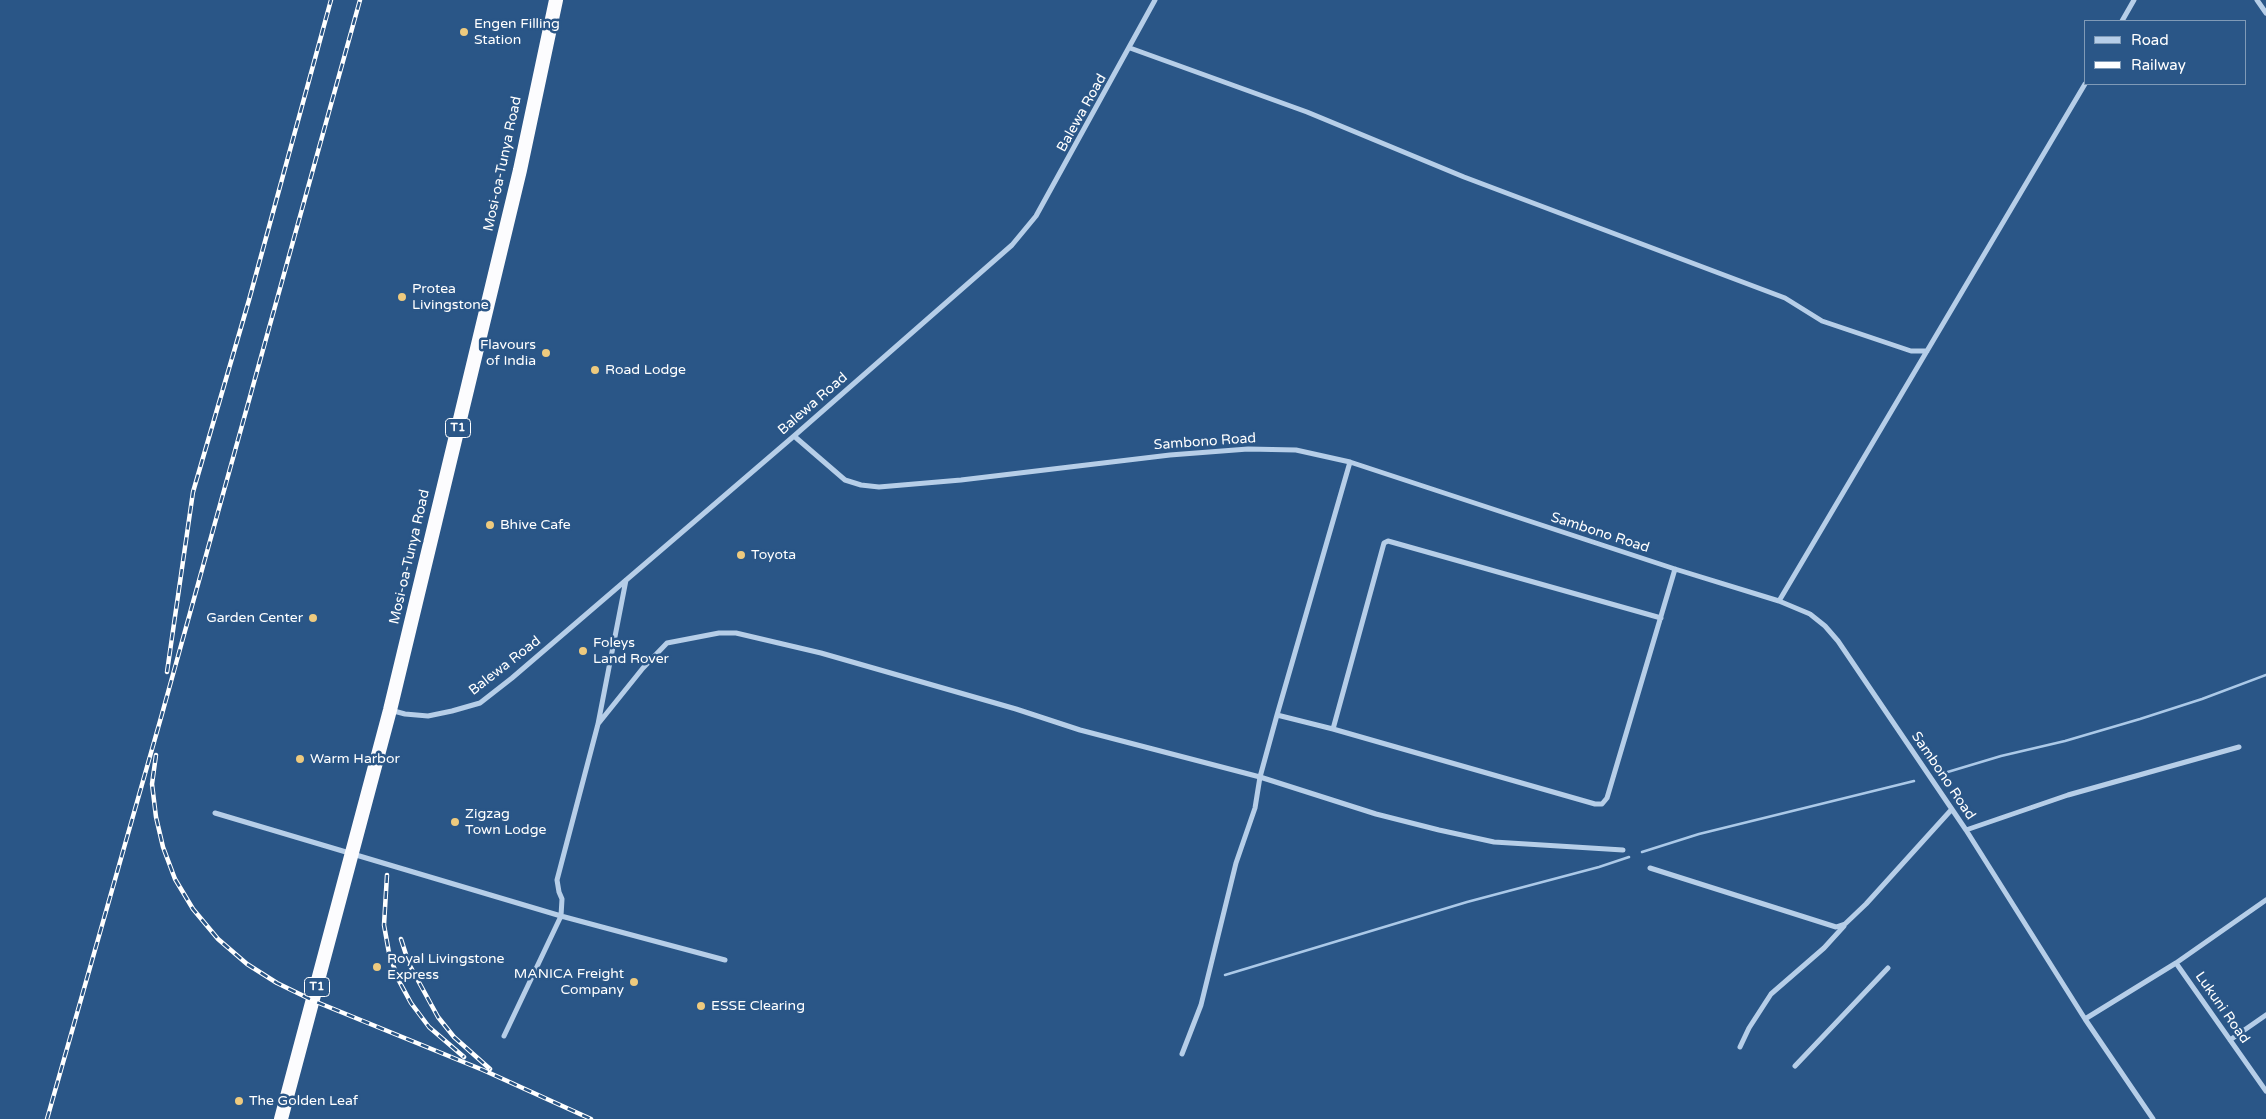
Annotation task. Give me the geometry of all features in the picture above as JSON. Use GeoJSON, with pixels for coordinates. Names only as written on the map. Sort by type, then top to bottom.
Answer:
{"type":"FeatureCollection","features":[{"type":"Feature","properties":{"kind":"highway","name":"Mosi-oa-Tunya Road"},"geometry":{"type":"LineString","coordinates":[[281,1119],[390,710],[520,170],[556,0]]}},
{"type":"Feature","properties":{"kind":"street","name":"Balewa Road"},"geometry":{"type":"LineString","coordinates":[[390,710],[404,714],[428,716],[480,702],[794,436],[1012,245],[1036,216],[1155,0]]}},
{"type":"Feature","properties":{"kind":"street"},"geometry":{"type":"LineString","coordinates":[[2123,20],[2134,0]]}},
{"type":"Feature","properties":{"kind":"street"},"geometry":{"type":"LineString","coordinates":[[2258,0],[2266,13]]}},
{"type":"Feature","properties":{"kind":"street"},"geometry":{"type":"LineString","coordinates":[[1130,48],[1307,112],[1464,177],[1785,298],[1822,321],[1911,351],[1927,351]]}},
{"type":"Feature","properties":{"kind":"street"},"geometry":{"type":"LineString","coordinates":[[1779,601],[2084,85]]}},
{"type":"Feature","properties":{"kind":"street","name":"Sambono Road"},"geometry":{"type":"LineString","coordinates":[[794,436],[845,480],[861,485],[879,487],[961,480],[1170,455],[1248,449],[1296,450],[1350,462],[1675,570],[1779,601],[1810,614],[1838,640],[1966,830],[2085,1019],[2153,1119]]}},
{"type":"Feature","properties":{"kind":"street"},"geometry":{"type":"LineString","coordinates":[[1182,1054],[1201,1005],[1236,863],[1255,808],[1260,777],[1277,715],[1350,462]]}},
{"type":"Feature","properties":{"kind":"street"},"geometry":{"type":"LineString","coordinates":[[1333,729],[1384,543],[1388,540],[1661,618]]}},
{"type":"Feature","properties":{"kind":"street"},"geometry":{"type":"LineString","coordinates":[[1277,715],[1333,729],[1473,771],[1595,804],[1602,804],[1607,798],[1675,570]]}},
{"type":"Feature","properties":{"kind":"street"},"geometry":{"type":"LineString","coordinates":[[504,1036],[561,916],[562,899],[558,880],[598,724],[626,580]]}},
{"type":"Feature","properties":{"kind":"street"},"geometry":{"type":"LineString","coordinates":[[598,724],[643,668],[668,643],[718,633],[736,633],[821,653],[1016,709],[1080,730],[1260,777],[1376,814],[1475,839],[1503,843],[1623,850]]}},
{"type":"Feature","properties":{"kind":"street"},"geometry":{"type":"LineString","coordinates":[[1966,830],[2068,795],[2239,748]]}},
{"type":"Feature","properties":{"kind":"street"},"geometry":{"type":"LineString","coordinates":[[1740,1047],[1749,1028],[1771,994],[1824,948],[1952,809]]}},
{"type":"Feature","properties":{"kind":"street"},"geometry":{"type":"LineString","coordinates":[[216,813],[561,916],[725,960]]}},
{"type":"Feature","properties":{"kind":"street"},"geometry":{"type":"LineString","coordinates":[[1650,868],[1826,925],[1836,927],[1845,924]]}},
{"type":"Feature","properties":{"kind":"street"},"geometry":{"type":"LineString","coordinates":[[2085,1019],[2176,963],[2266,900]]}},
{"type":"Feature","properties":{"kind":"street","name":"Lukuni Road"},"geometry":{"type":"LineString","coordinates":[[2176,963],[2266,1091]]}},
{"type":"Feature","properties":{"kind":"street"},"geometry":{"type":"LineString","coordinates":[[1795,1066],[1888,968]]}},
{"type":"Feature","properties":{"kind":"street"},"geometry":{"type":"LineString","coordinates":[[2230,1040],[2266,1015]]}},
{"type":"Feature","properties":{"kind":"waterway"},"geometry":{"type":"LineString","coordinates":[[1941,774],[2140,719],[2202,699],[2266,675]]}},
{"type":"Feature","properties":{"kind":"waterway"},"geometry":{"type":"LineString","coordinates":[[1642,852],[1699,834],[1914,781]]}},
{"type":"Feature","properties":{"kind":"waterway"},"geometry":{"type":"LineString","coordinates":[[1225,975],[1467,902],[1599,867],[1629,857]]}},
{"type":"Feature","properties":{"kind":"railway"},"geometry":{"type":"LineString","coordinates":[[167,672],[193,492],[249,300],[331,0]]}},
{"type":"Feature","properties":{"kind":"railway"},"geometry":{"type":"LineString","coordinates":[[47,1119],[162,714],[360,0]]}},
{"type":"Feature","properties":{"kind":"railway"},"geometry":{"type":"LineString","coordinates":[[156,755],[152,784],[156,817],[163,847],[175,879],[193,909],[218,939],[247,964],[277,983],[314,1001],[483,1070],[591,1119]]}},
{"type":"Feature","properties":{"kind":"railway"},"geometry":{"type":"LineString","coordinates":[[387,875],[384,925],[389,953],[398,979],[411,1003],[429,1027],[464,1057]]}},
{"type":"Feature","properties":{"kind":"railway"},"geometry":{"type":"LineString","coordinates":[[401,939],[409,964],[438,1017],[454,1037],[490,1069]]}},
{"type":"Feature","properties":{"kind":"place","name":"Engen Filling Station"},"geometry":{"type":"Point","coordinates":[464,32]}},
{"type":"Feature","properties":{"kind":"place","name":"Protea Livingstone"},"geometry":{"type":"Point","coordinates":[402,297]}},
{"type":"Feature","properties":{"kind":"place","name":"Flavours of India"},"geometry":{"type":"Point","coordinates":[546,353]}},
{"type":"Feature","properties":{"kind":"place","name":"Road Lodge"},"geometry":{"type":"Point","coordinates":[595,370]}},
{"type":"Feature","properties":{"kind":"place","name":"Bhive Cafe"},"geometry":{"type":"Point","coordinates":[490,525]}},
{"type":"Feature","properties":{"kind":"place","name":"Toyota"},"geometry":{"type":"Point","coordinates":[741,555]}},
{"type":"Feature","properties":{"kind":"place","name":"Garden Center"},"geometry":{"type":"Point","coordinates":[313,618]}},
{"type":"Feature","properties":{"kind":"place","name":"Foleys Land Rover"},"geometry":{"type":"Point","coordinates":[583,651]}},
{"type":"Feature","properties":{"kind":"place","name":"Warm Harbor"},"geometry":{"type":"Point","coordinates":[300,759]}},
{"type":"Feature","properties":{"kind":"place","name":"Zigzag Town Lodge"},"geometry":{"type":"Point","coordinates":[455,822]}},
{"type":"Feature","properties":{"kind":"place","name":"Royal Livingstone Express"},"geometry":{"type":"Point","coordinates":[377,967]}},
{"type":"Feature","properties":{"kind":"place","name":"MANICA Freight Company"},"geometry":{"type":"Point","coordinates":[634,982]}},
{"type":"Feature","properties":{"kind":"place","name":"ESSE Clearing"},"geometry":{"type":"Point","coordinates":[701,1006]}},
{"type":"Feature","properties":{"kind":"place","name":"The Golden Leaf"},"geometry":{"type":"Point","coordinates":[239,1101]}}]}
